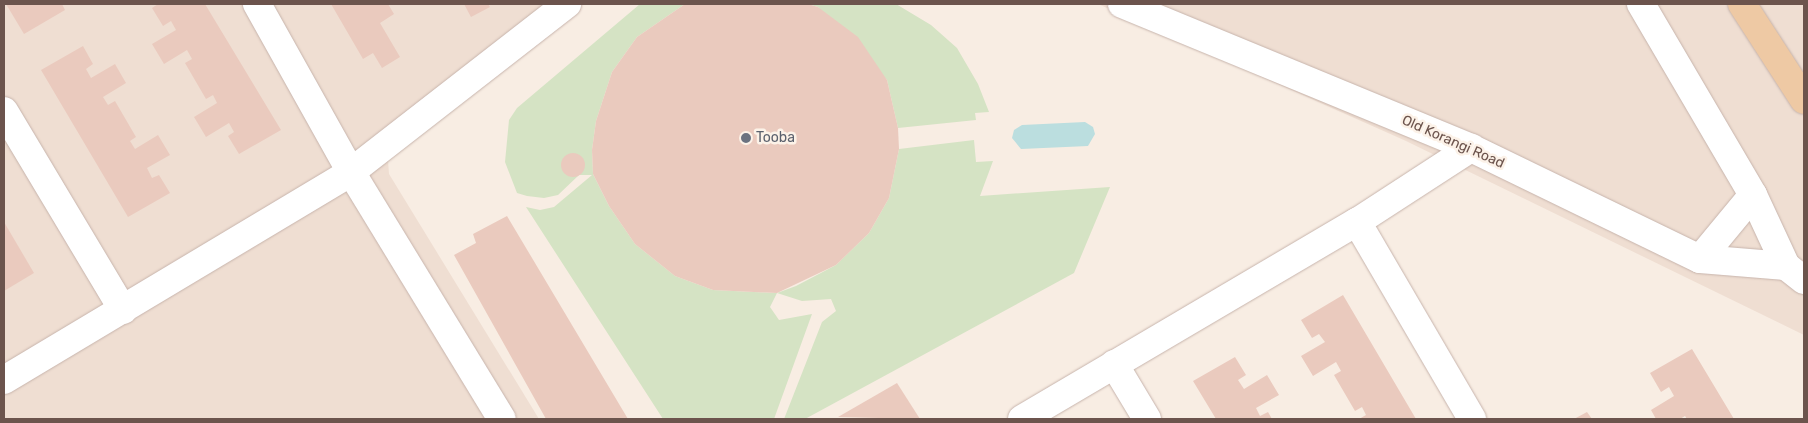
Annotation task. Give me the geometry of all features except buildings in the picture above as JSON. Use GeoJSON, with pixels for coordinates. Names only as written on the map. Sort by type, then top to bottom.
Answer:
{"type":"FeatureCollection","features":[{"type":"Feature","properties":{"kind":"main road"},"geometry":{"type":"LineString","coordinates":[[1742,4],[1804,100]]}},
{"type":"Feature","properties":{"kind":"street"},"geometry":{"type":"LineString","coordinates":[[257,4],[351,172],[502,419]]}},
{"type":"Feature","properties":{"kind":"street","name":"Old Korangi Road"},"geometry":{"type":"LineString","coordinates":[[1122,4],[1164,11],[1471,148],[1700,259],[1795,273]]}},
{"type":"Feature","properties":{"kind":"street"},"geometry":{"type":"LineString","coordinates":[[1641,4],[1753,195],[1795,273]]}},
{"type":"Feature","properties":{"kind":"street"},"geometry":{"type":"LineString","coordinates":[[4,380],[351,172],[561,6]]}},
{"type":"Feature","properties":{"kind":"street"},"geometry":{"type":"LineString","coordinates":[[4,111],[123,310]]}},
{"type":"Feature","properties":{"kind":"street"},"geometry":{"type":"LineString","coordinates":[[1022,419],[1357,222],[1471,148]]}},
{"type":"Feature","properties":{"kind":"street"},"geometry":{"type":"LineString","coordinates":[[1700,259],[1753,195]]}},
{"type":"Feature","properties":{"kind":"street"},"geometry":{"type":"LineString","coordinates":[[1357,222],[1472,419]]}},
{"type":"Feature","properties":{"kind":"street"},"geometry":{"type":"LineString","coordinates":[[1114,364],[1147,419]]}},
{"type":"Feature","properties":{"kind":"shaded area"},"geometry":{"type":"Polygon","coordinates":[[[4,4],[572,4],[388,160],[389,174],[539,419],[4,419],[4,4]]]}},
{"type":"Feature","properties":{"kind":"shaded area"},"geometry":{"type":"Polygon","coordinates":[[[1098,4],[1804,4],[1804,335],[1406,141],[1098,4]]]}},
{"type":"Feature","properties":{"kind":"green space"},"geometry":{"type":"Polygon","coordinates":[[[640,4],[685,4],[637,37],[612,72],[596,121],[592,150],[593,174],[609,206],[635,244],[675,276],[713,290],[777,293],[770,307],[779,320],[812,314],[774,419],[663,419],[526,207],[540,210],[554,207],[592,175],[579,175],[558,195],[544,198],[527,196],[517,193],[505,162],[509,120],[517,108],[640,4]]]}},
{"type":"Feature","properties":{"kind":"green space"},"geometry":{"type":"Polygon","coordinates":[[[808,4],[896,4],[931,25],[957,48],[978,84],[989,112],[975,113],[976,120],[898,128],[887,80],[818,7],[808,4]]]}},
{"type":"Feature","properties":{"kind":"green space"},"geometry":{"type":"Polygon","coordinates":[[[974,140],[976,162],[993,161],[980,196],[1110,187],[1074,273],[805,419],[784,419],[822,322],[836,311],[831,299],[802,301],[777,293],[796,286],[836,265],[869,233],[889,198],[899,149],[974,140]]]}},
{"type":"Feature","properties":{"kind":"water"},"geometry":{"type":"Polygon","coordinates":[[[1085,122],[1093,127],[1095,134],[1088,146],[1021,149],[1012,138],[1014,130],[1022,125],[1085,122]]]}},
{"type":"Feature","properties":{"kind":"place","name":"Tooba"},"geometry":{"type":"Point","coordinates":[746,138]}}]}
